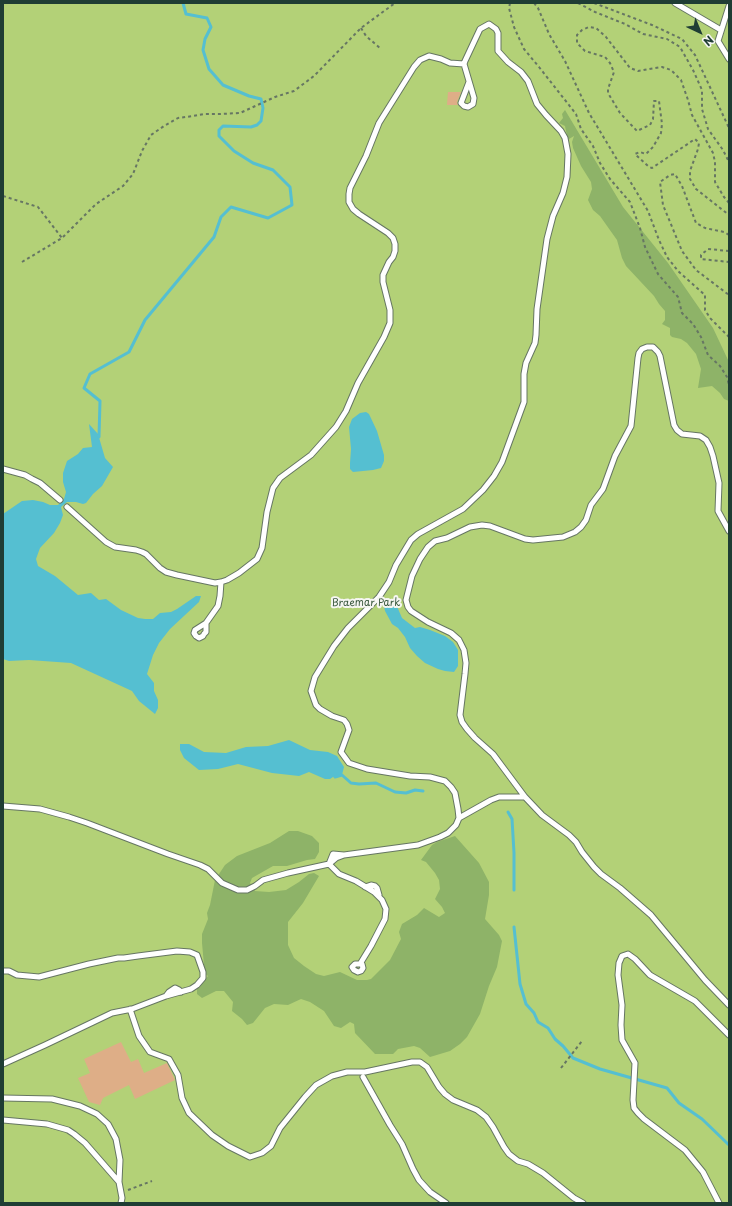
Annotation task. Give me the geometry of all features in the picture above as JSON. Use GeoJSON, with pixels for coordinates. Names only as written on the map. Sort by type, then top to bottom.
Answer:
{"type":"FeatureCollection","features":[{"type":"Feature","properties":{"kind":"lane"},"geometry":{"type":"LineString","coordinates":[[675,3],[721,30]]}},
{"type":"Feature","properties":{"kind":"lane"},"geometry":{"type":"LineString","coordinates":[[729,6],[718,41],[729,59]]}},
{"type":"Feature","properties":{"kind":"lane"},"geometry":{"type":"LineString","coordinates":[[329,864],[333,854],[344,855],[418,846],[448,833],[456,825],[459,818],[455,793],[445,781],[430,777],[410,776],[367,769],[349,763],[341,752],[349,730],[347,724],[344,720],[332,716],[320,709],[316,705],[311,691],[315,677],[334,646],[348,628],[379,597],[412,540],[463,509],[483,490],[494,476],[502,462],[524,402],[524,374],[526,363],[533,349],[536,335],[537,309],[546,239],[553,216],[563,193],[567,177],[568,162],[565,138],[561,131],[537,104],[528,81],[521,72],[508,62],[498,51],[498,33],[492,25],[489,24],[480,29],[464,64],[469,82]]}},
{"type":"Feature","properties":{"kind":"lane"},"geometry":{"type":"LineString","coordinates":[[67,507],[106,542],[115,547],[136,550],[146,554],[166,572],[215,583],[227,580],[252,564],[260,555],[267,512],[273,488],[280,478],[311,455],[336,427],[346,411],[358,383],[390,323],[390,310],[383,282],[383,276],[388,262],[393,257],[395,244],[393,238],[388,233],[375,223],[359,214],[353,208],[350,202],[350,188],[366,156],[378,126],[406,78],[420,60],[429,56],[450,63],[464,64]]}},
{"type":"Feature","properties":{"kind":"lane"},"geometry":{"type":"LineString","coordinates":[[729,532],[718,511],[719,483],[710,446],[706,440],[700,436],[682,434],[674,426],[660,356],[653,347],[646,346],[642,349],[638,358],[630,426],[615,456],[603,489],[591,505],[586,520],[581,527],[575,532],[563,537],[533,540],[525,539],[490,526],[482,525],[470,527],[447,538],[435,541],[428,547],[420,559],[412,576],[406,595],[408,607],[418,616],[451,633],[459,640],[464,650],[466,663],[460,709],[462,722],[475,738],[494,754],[525,797],[542,815],[569,834],[594,868],[651,915],[705,980],[729,1005]]}},
{"type":"Feature","properties":{"kind":"lane"},"geometry":{"type":"LineString","coordinates":[[3,469],[26,475],[40,483],[60,500]]}},
{"type":"Feature","properties":{"kind":"lane"},"geometry":{"type":"LineString","coordinates":[[206,623],[218,606],[221,582]]}},
{"type":"Feature","properties":{"kind":"lane"},"geometry":{"type":"LineString","coordinates":[[459,818],[499,797],[525,797]]}},
{"type":"Feature","properties":{"kind":"lane"},"geometry":{"type":"LineString","coordinates":[[3,806],[40,809],[81,821],[200,865],[208,869],[222,883],[238,890],[246,890],[263,880],[280,875],[329,864]]}},
{"type":"Feature","properties":{"kind":"lane"},"geometry":{"type":"LineString","coordinates":[[329,864],[339,874],[356,881],[374,892],[382,900],[386,910],[385,919],[360,964]]}},
{"type":"Feature","properties":{"kind":"lane"},"geometry":{"type":"LineString","coordinates":[[3,971],[9,971],[17,975],[39,978],[88,964],[118,958],[166,952],[190,952],[197,955],[203,972],[203,978],[197,986],[191,989],[181,992],[175,988],[166,996],[130,1009],[112,1013],[3,1064]]}},
{"type":"Feature","properties":{"kind":"lane"},"geometry":{"type":"LineString","coordinates":[[718,1203],[703,1172],[685,1150],[644,1118],[634,1108],[635,1063],[622,1040],[622,1005],[618,975],[618,963],[622,956],[628,954],[635,959],[650,975],[695,1001],[729,1035]]}},
{"type":"Feature","properties":{"kind":"lane"},"geometry":{"type":"LineString","coordinates":[[130,1009],[139,1036],[150,1052],[169,1059],[178,1076],[182,1098],[189,1114],[212,1135],[228,1146],[250,1157],[262,1153],[271,1146],[280,1128],[305,1097],[316,1085],[332,1076],[347,1072],[365,1072],[412,1062],[420,1062],[427,1067],[439,1087],[453,1100],[477,1110],[486,1118],[493,1127],[504,1147],[518,1161],[528,1164],[543,1173],[574,1198],[583,1203]]}},
{"type":"Feature","properties":{"kind":"lane"},"geometry":{"type":"LineString","coordinates":[[363,1076],[402,1144],[419,1180],[430,1192],[446,1203]]}},
{"type":"Feature","properties":{"kind":"lane"},"geometry":{"type":"LineString","coordinates":[[3,1098],[52,1099],[80,1106],[97,1114],[108,1124],[116,1139],[120,1160],[119,1182],[122,1198],[121,1203]]}},
{"type":"Feature","properties":{"kind":"lane"},"geometry":{"type":"LineString","coordinates":[[3,1120],[42,1123],[68,1130],[85,1143],[119,1182]]}},
{"type":"Feature","properties":{"kind":"path"},"geometry":{"type":"LineString","coordinates":[[22,262],[62,238],[96,204],[123,186],[133,174],[142,151],[151,135],[178,118],[204,114],[240,113],[274,97],[294,91],[314,76],[361,28],[395,3]]}},
{"type":"Feature","properties":{"kind":"path"},"geometry":{"type":"LineString","coordinates":[[510,3],[509,8],[514,27],[524,49],[573,109],[581,129],[593,146],[600,163],[617,188],[630,202],[640,228],[645,247],[658,274],[678,297],[682,313],[693,324],[701,336],[708,355],[720,366],[727,377],[729,385]]}},
{"type":"Feature","properties":{"kind":"path"},"geometry":{"type":"LineString","coordinates":[[534,3],[538,8],[549,34],[565,61],[589,114],[648,212],[667,257],[678,271],[705,295],[706,310],[710,318],[729,337]]}},
{"type":"Feature","properties":{"kind":"path"},"geometry":{"type":"LineString","coordinates":[[578,3],[643,34],[667,39],[680,47],[702,90],[702,109],[708,130],[723,150],[729,162]]}},
{"type":"Feature","properties":{"kind":"path"},"geometry":{"type":"LineString","coordinates":[[594,3],[652,24],[682,39],[695,55],[729,128]]}},
{"type":"Feature","properties":{"kind":"path"},"geometry":{"type":"LineString","coordinates":[[729,203],[715,182],[715,162],[713,153],[692,116],[681,80],[671,70],[662,67],[638,72],[630,68],[606,37],[596,28],[589,27],[582,30],[577,35],[577,43],[585,51],[605,57],[610,63],[614,72],[608,93],[620,113],[637,131],[650,125],[653,119],[654,101],[659,101],[662,124],[661,133],[653,147],[646,154],[640,152],[635,154],[652,168],[695,139],[699,143],[690,170],[690,179],[696,189],[729,215]]}},
{"type":"Feature","properties":{"kind":"path"},"geometry":{"type":"LineString","coordinates":[[361,28],[366,36],[381,49]]}},
{"type":"Feature","properties":{"kind":"path"},"geometry":{"type":"LineString","coordinates":[[729,235],[724,232],[705,228],[696,223],[682,186],[675,174],[670,175],[660,182],[663,205],[682,251],[696,270],[729,295]]}},
{"type":"Feature","properties":{"kind":"path"},"geometry":{"type":"LineString","coordinates":[[3,196],[38,207],[62,238]]}},
{"type":"Feature","properties":{"kind":"path"},"geometry":{"type":"LineString","coordinates":[[729,250],[708,250],[701,255],[701,259],[729,262]]}},
{"type":"Feature","properties":{"kind":"path"},"geometry":{"type":"LineString","coordinates":[[561,1068],[582,1041]]}},
{"type":"Feature","properties":{"kind":"path"},"geometry":{"type":"LineString","coordinates":[[120,1190],[129,1190],[152,1181]]}},
{"type":"Feature","properties":{"kind":"green space","name":"Braemar Park"},"geometry":{"type":"Polygon","coordinates":[[[3,3],[729,3],[729,1203],[3,1203],[3,3]]]}},
{"type":"Feature","properties":{"kind":"green space"},"geometry":{"type":"Polygon","coordinates":[[[565,110],[623,207],[668,263],[713,328],[729,362],[729,401],[724,399],[712,386],[698,388],[701,369],[696,354],[687,343],[681,339],[672,337],[670,335],[670,328],[662,324],[665,320],[665,311],[654,296],[626,266],[617,240],[600,216],[593,210],[588,200],[592,189],[591,182],[581,166],[573,148],[572,142],[574,136],[569,139],[565,126],[559,123],[563,118],[562,114],[565,110]]]}},
{"type":"Feature","properties":{"kind":"green space"},"geometry":{"type":"Polygon","coordinates":[[[289,831],[298,831],[312,836],[319,843],[319,852],[315,859],[287,866],[273,866],[252,878],[250,883],[255,891],[269,892],[286,890],[309,874],[314,873],[319,876],[303,903],[288,922],[288,945],[294,958],[316,974],[324,976],[340,972],[357,980],[371,979],[390,960],[401,939],[399,932],[402,924],[417,915],[424,908],[439,917],[445,913],[435,899],[440,889],[439,880],[426,862],[421,860],[432,845],[455,836],[479,863],[489,882],[489,895],[485,919],[499,935],[502,941],[497,967],[480,1014],[467,1037],[460,1044],[450,1051],[430,1057],[420,1048],[414,1046],[398,1049],[393,1054],[375,1054],[355,1033],[354,1024],[350,1022],[341,1028],[334,1026],[324,1011],[310,1002],[301,999],[288,1005],[274,1004],[265,1008],[253,1023],[247,1025],[232,1011],[233,1002],[224,991],[216,991],[202,998],[197,994],[197,989],[208,976],[203,972],[202,934],[208,919],[207,913],[215,880],[225,865],[237,856],[270,843],[289,831]]]}},
{"type":"Feature","properties":{"kind":"water"},"geometry":{"type":"Polygon","coordinates":[[[366,412],[369,414],[377,431],[384,455],[384,461],[381,468],[353,472],[350,469],[351,449],[349,427],[352,419],[360,413],[366,412]]]}},
{"type":"Feature","properties":{"kind":"water"},"geometry":{"type":"Polygon","coordinates":[[[89,424],[98,434],[105,458],[113,467],[102,486],[86,503],[67,502],[61,507],[63,515],[60,523],[54,533],[40,548],[36,559],[38,566],[55,576],[78,595],[91,593],[99,600],[106,599],[121,610],[138,618],[153,619],[160,613],[171,612],[196,596],[201,596],[199,602],[170,629],[159,643],[153,655],[147,674],[154,683],[154,691],[158,700],[158,708],[155,714],[139,701],[132,691],[71,663],[29,660],[9,661],[3,659],[3,514],[22,501],[33,500],[50,505],[58,505],[64,499],[66,492],[63,482],[63,473],[67,461],[78,454],[83,448],[92,447],[89,424]]]}},
{"type":"Feature","properties":{"kind":"water"},"geometry":{"type":"Polygon","coordinates":[[[390,603],[396,604],[402,618],[415,628],[420,627],[430,630],[445,636],[453,642],[458,650],[458,666],[454,672],[438,669],[425,663],[417,656],[410,648],[405,637],[398,628],[392,624],[385,611],[384,606],[390,603]]]}},
{"type":"Feature","properties":{"kind":"water"},"geometry":{"type":"Polygon","coordinates":[[[289,740],[310,750],[328,752],[337,756],[344,767],[342,775],[325,779],[309,772],[299,776],[272,773],[238,764],[218,769],[199,770],[184,758],[180,750],[180,744],[189,744],[204,752],[226,753],[246,747],[268,746],[289,740]]]}},
{"type":"Feature","properties":{"kind":"building"},"geometry":{"type":"Polygon","coordinates":[[[448,92],[461,92],[457,102],[458,105],[447,105],[448,92]]]}},
{"type":"Feature","properties":{"kind":"building"},"geometry":{"type":"Polygon","coordinates":[[[121,1042],[131,1062],[138,1059],[144,1073],[167,1063],[175,1080],[135,1099],[129,1085],[103,1098],[100,1105],[89,1102],[78,1078],[90,1073],[84,1059],[121,1042]]]}},
{"type":"Feature","properties":{"kind":"waterway"},"geometry":{"type":"LineString","coordinates":[[99,437],[100,401],[84,388],[90,374],[129,352],[145,320],[214,237],[221,217],[231,207],[268,218],[292,205],[290,187],[273,170],[253,163],[234,151],[219,136],[219,130],[223,126],[251,127],[257,125],[261,121],[263,108],[261,99],[249,96],[223,85],[209,69],[203,50],[205,39],[211,27],[207,18],[186,14],[183,3]]}},
{"type":"Feature","properties":{"kind":"waterway"},"geometry":{"type":"LineString","coordinates":[[335,777],[342,775],[351,783],[376,783],[395,792],[406,793],[415,790],[423,791]]}},
{"type":"Feature","properties":{"kind":"waterway"},"geometry":{"type":"LineString","coordinates":[[508,812],[512,819],[514,890]]}},
{"type":"Feature","properties":{"kind":"waterway"},"geometry":{"type":"LineString","coordinates":[[514,927],[520,984],[526,1004],[534,1013],[538,1022],[548,1028],[555,1039],[573,1058],[600,1069],[667,1088],[679,1103],[702,1119],[729,1145]]}}]}
